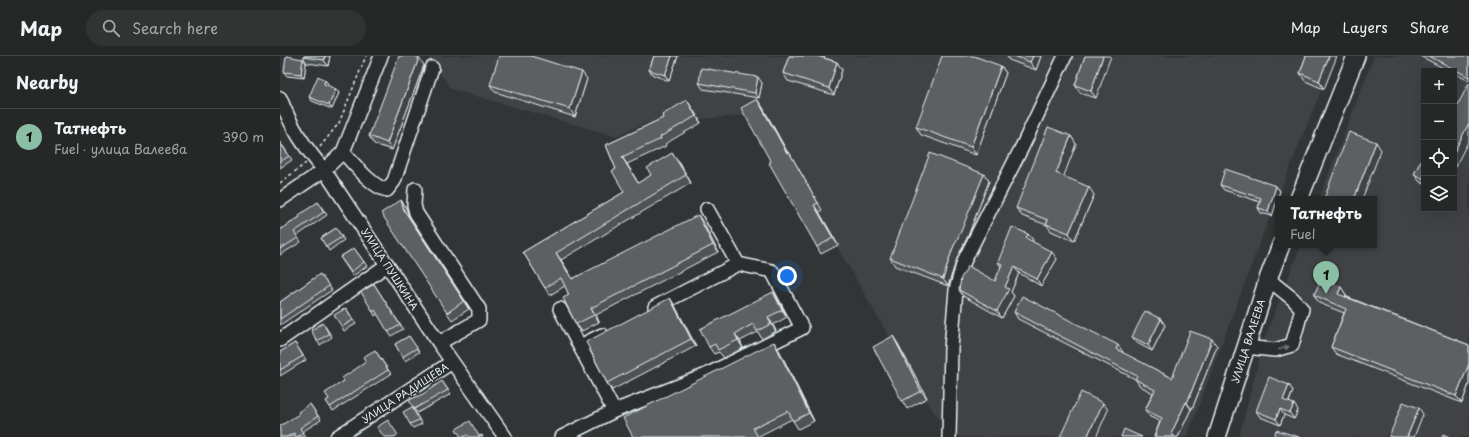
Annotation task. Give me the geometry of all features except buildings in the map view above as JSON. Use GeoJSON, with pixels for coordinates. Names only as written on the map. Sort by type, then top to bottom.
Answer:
{"type":"FeatureCollection","features":[{"type":"Feature","properties":{"kind":"main road"},"geometry":{"type":"LineString","coordinates":[[1300,196],[1356,56]]}},
{"type":"Feature","properties":{"kind":"main road","name":"УЛИЦА ВАЛЕЕВА"},"geometry":{"type":"LineString","coordinates":[[1217,437],[1245,347],[1280,248]]}},
{"type":"Feature","properties":{"kind":"street"},"geometry":{"type":"LineString","coordinates":[[280,200],[324,170],[343,152],[381,56]]}},
{"type":"Feature","properties":{"kind":"street"},"geometry":{"type":"LineString","coordinates":[[949,437],[953,319],[956,290],[964,261],[1024,145],[1065,56]]}},
{"type":"Feature","properties":{"kind":"street"},"geometry":{"type":"LineString","coordinates":[[343,152],[363,174],[380,189],[387,190],[394,181],[432,68]]}},
{"type":"Feature","properties":{"kind":"street","name":"УЛИЦА ПУШКИНА"},"geometry":{"type":"LineString","coordinates":[[280,98],[288,118],[303,145],[324,170],[439,343],[505,437]]}},
{"type":"Feature","properties":{"kind":"street"},"geometry":{"type":"LineString","coordinates":[[415,189],[414,205],[416,213],[479,309],[479,320],[439,343]]}},
{"type":"Feature","properties":{"kind":"street"},"geometry":{"type":"LineString","coordinates":[[706,209],[738,264]]}},
{"type":"Feature","properties":{"kind":"street"},"geometry":{"type":"LineString","coordinates":[[562,437],[614,411],[704,376],[802,328],[772,271],[738,264],[642,314]]}},
{"type":"Feature","properties":{"kind":"street"},"geometry":{"type":"LineString","coordinates":[[280,340],[387,265]]}},
{"type":"Feature","properties":{"kind":"street"},"geometry":{"type":"LineString","coordinates":[[1245,347],[1275,350],[1292,345],[1302,309],[1293,299],[1268,279]]}},
{"type":"Feature","properties":{"kind":"street"},"geometry":{"type":"LineString","coordinates":[[560,309],[614,411]]}},
{"type":"Feature","properties":{"kind":"street"},"geometry":{"type":"LineString","coordinates":[[580,346],[614,328]]}},
{"type":"Feature","properties":{"kind":"street","name":"УЛИЦА РАДИЩЕВА"},"geometry":{"type":"LineString","coordinates":[[337,437],[452,362]]}},
{"type":"Feature","properties":{"kind":"path"},"geometry":{"type":"LineString","coordinates":[[280,183],[301,168],[313,156],[339,123],[366,56]]}},
{"type":"Feature","properties":{"kind":"shaded area"},"geometry":{"type":"Polygon","coordinates":[[[427,56],[1335,56],[1278,196],[1275,196],[1275,204],[1187,437],[952,437],[927,402],[760,114],[644,124],[615,136],[451,89],[427,56]]]}},
{"type":"Feature","properties":{"kind":"shaded area"},"geometry":{"type":"Polygon","coordinates":[[[1374,56],[1469,56],[1469,437],[1239,437],[1264,340],[1300,248],[1377,248],[1377,196],[1320,196],[1374,56]]]}},
{"type":"Feature","properties":{"kind":"place","name":"Татнефть"},"geometry":{"type":"Point","coordinates":[1326,294]}}]}
